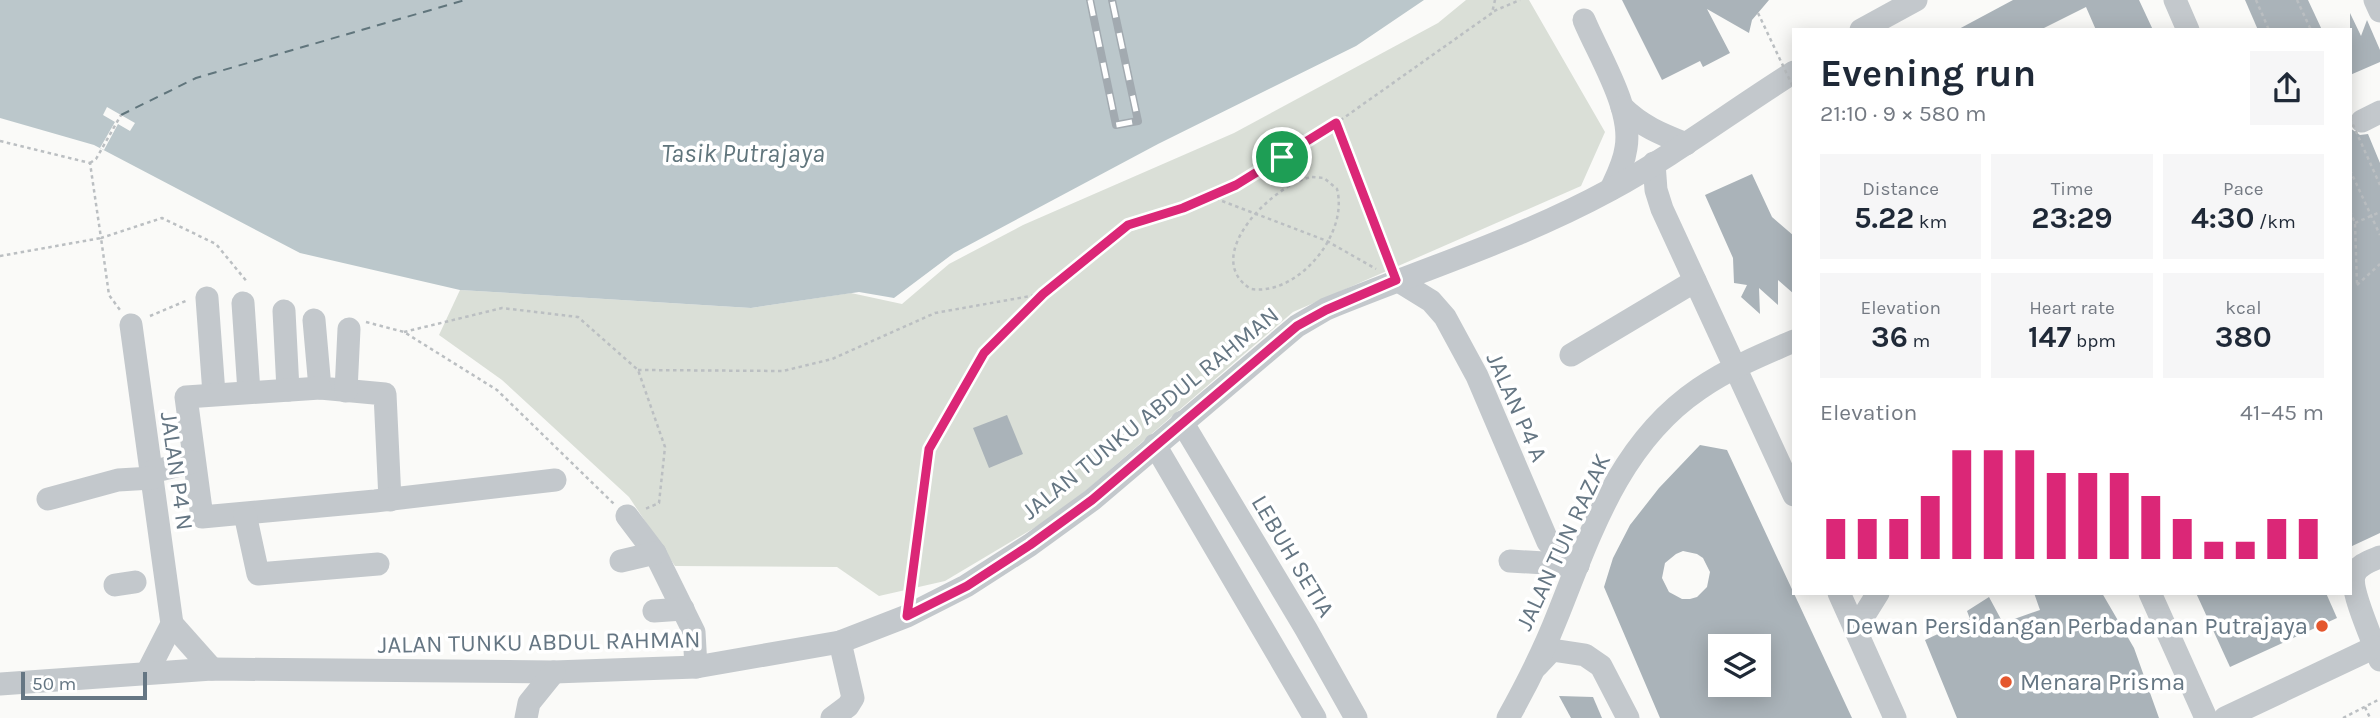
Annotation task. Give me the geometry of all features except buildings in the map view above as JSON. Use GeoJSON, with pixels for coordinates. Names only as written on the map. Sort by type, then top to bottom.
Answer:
{"type":"FeatureCollection","features":[{"type":"Feature","properties":{"kind":"street"},"geometry":{"type":"LineString","coordinates":[[1867,28],[1916,0]]}},
{"type":"Feature","properties":{"kind":"street"},"geometry":{"type":"LineString","coordinates":[[2175,0],[2187,28]]}},
{"type":"Feature","properties":{"kind":"street"},"geometry":{"type":"LineString","coordinates":[[2375,0],[2380,11]]}},
{"type":"Feature","properties":{"kind":"street"},"geometry":{"type":"LineString","coordinates":[[1584,20],[1622,107],[1627,145],[1611,189]]}},
{"type":"Feature","properties":{"kind":"street","name":"JALAN TUNKU ABDUL RAHMAN"},"geometry":{"type":"LineString","coordinates":[[0,684],[212,668],[554,673],[696,667],[840,642],[907,616],[967,586],[1030,545],[1092,500],[1297,326],[1326,310],[1396,280],[1564,213],[1611,189],[1686,144],[1792,73]]}},
{"type":"Feature","properties":{"kind":"street"},"geometry":{"type":"LineString","coordinates":[[1622,107],[1636,121],[1652,131],[1686,144]]}},
{"type":"Feature","properties":{"kind":"street"},"geometry":{"type":"LineString","coordinates":[[1654,163],[1656,190],[1662,209],[1792,491]]}},
{"type":"Feature","properties":{"kind":"street","name":"JALAN P4 A"},"geometry":{"type":"LineString","coordinates":[[1396,280],[1431,301],[1444,317],[1477,376],[1548,542],[1578,565]]}},
{"type":"Feature","properties":{"kind":"street"},"geometry":{"type":"LineString","coordinates":[[1571,355],[1695,281]]}},
{"type":"Feature","properties":{"kind":"street"},"geometry":{"type":"LineString","coordinates":[[246,293],[249,392]]}},
{"type":"Feature","properties":{"kind":"street"},"geometry":{"type":"LineString","coordinates":[[207,298],[215,394]]}},
{"type":"Feature","properties":{"kind":"street"},"geometry":{"type":"LineString","coordinates":[[284,311],[288,390]]}},
{"type":"Feature","properties":{"kind":"street"},"geometry":{"type":"LineString","coordinates":[[314,320],[320,388]]}},
{"type":"Feature","properties":{"kind":"street","name":"JALAN P4 N"},"geometry":{"type":"LineString","coordinates":[[131,324],[172,624]]}},
{"type":"Feature","properties":{"kind":"street"},"geometry":{"type":"LineString","coordinates":[[346,391],[349,329]]}},
{"type":"Feature","properties":{"kind":"street","name":"JALAN TUN RAZAK"},"geometry":{"type":"LineString","coordinates":[[1508,718],[1558,616],[1611,489],[1645,438],[1692,394],[1736,366],[1792,342]]}},
{"type":"Feature","properties":{"kind":"street"},"geometry":{"type":"LineString","coordinates":[[390,500],[385,394],[320,388],[186,397],[202,517],[390,500],[555,480]]}},
{"type":"Feature","properties":{"kind":"street","name":"LEBUH SETIA"},"geometry":{"type":"LineString","coordinates":[[1182,422],[1356,718]]}},
{"type":"Feature","properties":{"kind":"street"},"geometry":{"type":"LineString","coordinates":[[1155,444],[1315,718]]}},
{"type":"Feature","properties":{"kind":"street"},"geometry":{"type":"LineString","coordinates":[[48,499],[118,480],[151,475],[193,462]]}},
{"type":"Feature","properties":{"kind":"street"},"geometry":{"type":"LineString","coordinates":[[246,514],[258,574],[377,564]]}},
{"type":"Feature","properties":{"kind":"street"},"geometry":{"type":"LineString","coordinates":[[627,516],[655,553],[694,632],[696,667]]}},
{"type":"Feature","properties":{"kind":"street"},"geometry":{"type":"LineString","coordinates":[[621,561],[655,553]]}},
{"type":"Feature","properties":{"kind":"street"},"geometry":{"type":"LineString","coordinates":[[2225,718],[2378,654],[2353,587],[2354,574],[2362,565],[2380,557]]}},
{"type":"Feature","properties":{"kind":"street"},"geometry":{"type":"LineString","coordinates":[[1510,561],[1578,565]]}},
{"type":"Feature","properties":{"kind":"street"},"geometry":{"type":"LineString","coordinates":[[1840,595],[1895,718]]}},
{"type":"Feature","properties":{"kind":"street"},"geometry":{"type":"LineString","coordinates":[[1855,630],[1877,595]]}},
{"type":"Feature","properties":{"kind":"street"},"geometry":{"type":"LineString","coordinates":[[2151,595],[2206,718]]}},
{"type":"Feature","properties":{"kind":"street"},"geometry":{"type":"LineString","coordinates":[[653,611],[683,609]]}},
{"type":"Feature","properties":{"kind":"street"},"geometry":{"type":"LineString","coordinates":[[147,673],[172,624],[212,668]]}},
{"type":"Feature","properties":{"kind":"street"},"geometry":{"type":"LineString","coordinates":[[832,718],[848,706],[853,698],[840,642]]}},
{"type":"Feature","properties":{"kind":"street"},"geometry":{"type":"LineString","coordinates":[[1531,672],[1552,650],[1585,654],[1601,666],[1628,718]]}},
{"type":"Feature","properties":{"kind":"street"},"geometry":{"type":"LineString","coordinates":[[526,718],[529,703],[554,673]]}},
{"type":"Feature","properties":{"kind":"path"},"geometry":{"type":"LineString","coordinates":[[1492,12],[1495,0]]}},
{"type":"Feature","properties":{"kind":"path"},"geometry":{"type":"LineString","coordinates":[[907,616],[929,449],[984,353],[1043,294],[1128,225],[1183,208],[1236,185],[1336,123],[1492,12],[1520,0]]}},
{"type":"Feature","properties":{"kind":"path"},"geometry":{"type":"LineString","coordinates":[[2256,0],[2268,28]]}},
{"type":"Feature","properties":{"kind":"path"},"geometry":{"type":"LineString","coordinates":[[2297,0],[2310,28]]}},
{"type":"Feature","properties":{"kind":"path"},"geometry":{"type":"LineString","coordinates":[[1758,13],[1792,85]]}},
{"type":"Feature","properties":{"kind":"path"},"geometry":{"type":"LineString","coordinates":[[0,141],[90,163],[96,159],[121,115]]}},
{"type":"Feature","properties":{"kind":"path"},"geometry":{"type":"LineString","coordinates":[[2364,117],[2380,185]]}},
{"type":"Feature","properties":{"kind":"path"},"geometry":{"type":"LineString","coordinates":[[1336,123],[1396,280]]}},
{"type":"Feature","properties":{"kind":"path"},"geometry":{"type":"LineString","coordinates":[[90,163],[101,238],[162,218],[216,244],[246,293]]}},
{"type":"Feature","properties":{"kind":"path"},"geometry":{"type":"LineString","coordinates":[[2352,174],[2380,235]]}},
{"type":"Feature","properties":{"kind":"path"},"geometry":{"type":"LineString","coordinates":[[1312,177],[1324,178],[1337,189],[1340,200],[1338,220],[1327,241],[1315,259],[1289,282],[1271,290],[1251,289],[1238,278],[1234,257],[1239,239],[1266,202],[1294,181],[1312,177]]}},
{"type":"Feature","properties":{"kind":"path"},"geometry":{"type":"LineString","coordinates":[[1209,197],[1327,241],[1396,280]]}},
{"type":"Feature","properties":{"kind":"path"},"geometry":{"type":"LineString","coordinates":[[2356,223],[2380,212]]}},
{"type":"Feature","properties":{"kind":"path"},"geometry":{"type":"LineString","coordinates":[[2352,215],[2356,223],[2357,285],[2380,264]]}},
{"type":"Feature","properties":{"kind":"path"},"geometry":{"type":"LineString","coordinates":[[638,370],[783,370],[832,359],[935,313],[1043,294]]}},
{"type":"Feature","properties":{"kind":"path"},"geometry":{"type":"LineString","coordinates":[[404,332],[502,308],[578,317],[638,370],[665,447],[659,503],[627,516]]}},
{"type":"Feature","properties":{"kind":"path"},"geometry":{"type":"LineString","coordinates":[[2343,718],[2380,699]]}},
{"type":"Feature","properties":{"kind":"path"},"geometry":{"type":"LineString","coordinates":[[2365,707],[2370,718]]}},
{"type":"Feature","properties":{"kind":"shaded area"},"geometry":{"type":"Polygon","coordinates":[[[1466,0],[1529,0],[1605,132],[1581,186],[1293,312],[1061,512],[945,581],[879,596],[837,567],[675,566],[629,497],[502,380],[439,335],[460,290],[751,308],[851,293],[902,304],[949,264],[1023,225],[1234,133],[1438,23],[1466,0]]]}},
{"type":"Feature","properties":{"kind":"water","name":"Tasik Putrajaya"},"geometry":{"type":"Polygon","coordinates":[[[0,0],[1424,0],[1356,46],[1158,144],[954,253],[894,298],[859,292],[751,308],[460,290],[300,253],[94,145],[0,118],[0,0]]]}},
{"type":"Feature","properties":{"kind":"pier"},"geometry":{"type":"Polygon","coordinates":[[[107,107],[135,123],[130,131],[118,124],[104,150],[100,148],[115,122],[103,115],[107,107]]]}},
{"type":"Feature","properties":{"kind":"ferry route"},"geometry":{"type":"LineString","coordinates":[[121,115],[196,78],[465,0]]}},
{"type":"Feature","properties":{"kind":"railway"},"geometry":{"type":"LineString","coordinates":[[1090,0],[1116,125],[1138,121],[1112,0]]}},
{"type":"Feature","properties":{"kind":"place","name":"Dewan Persidangan Perbadanan Putrajaya"},"geometry":{"type":"Point","coordinates":[2322,626]}},
{"type":"Feature","properties":{"kind":"place","name":"Menara Prisma"},"geometry":{"type":"Point","coordinates":[2006,682]}},
{"type":"Feature","properties":{"kind":"route"},"geometry":{"type":"LineString","coordinates":[[1336,123],[1396,280],[1326,310],[1297,326],[1092,500],[967,586],[907,616],[929,449],[984,353],[1043,294],[1128,225],[1183,208],[1236,185],[1282,157],[1336,123]]}}]}
